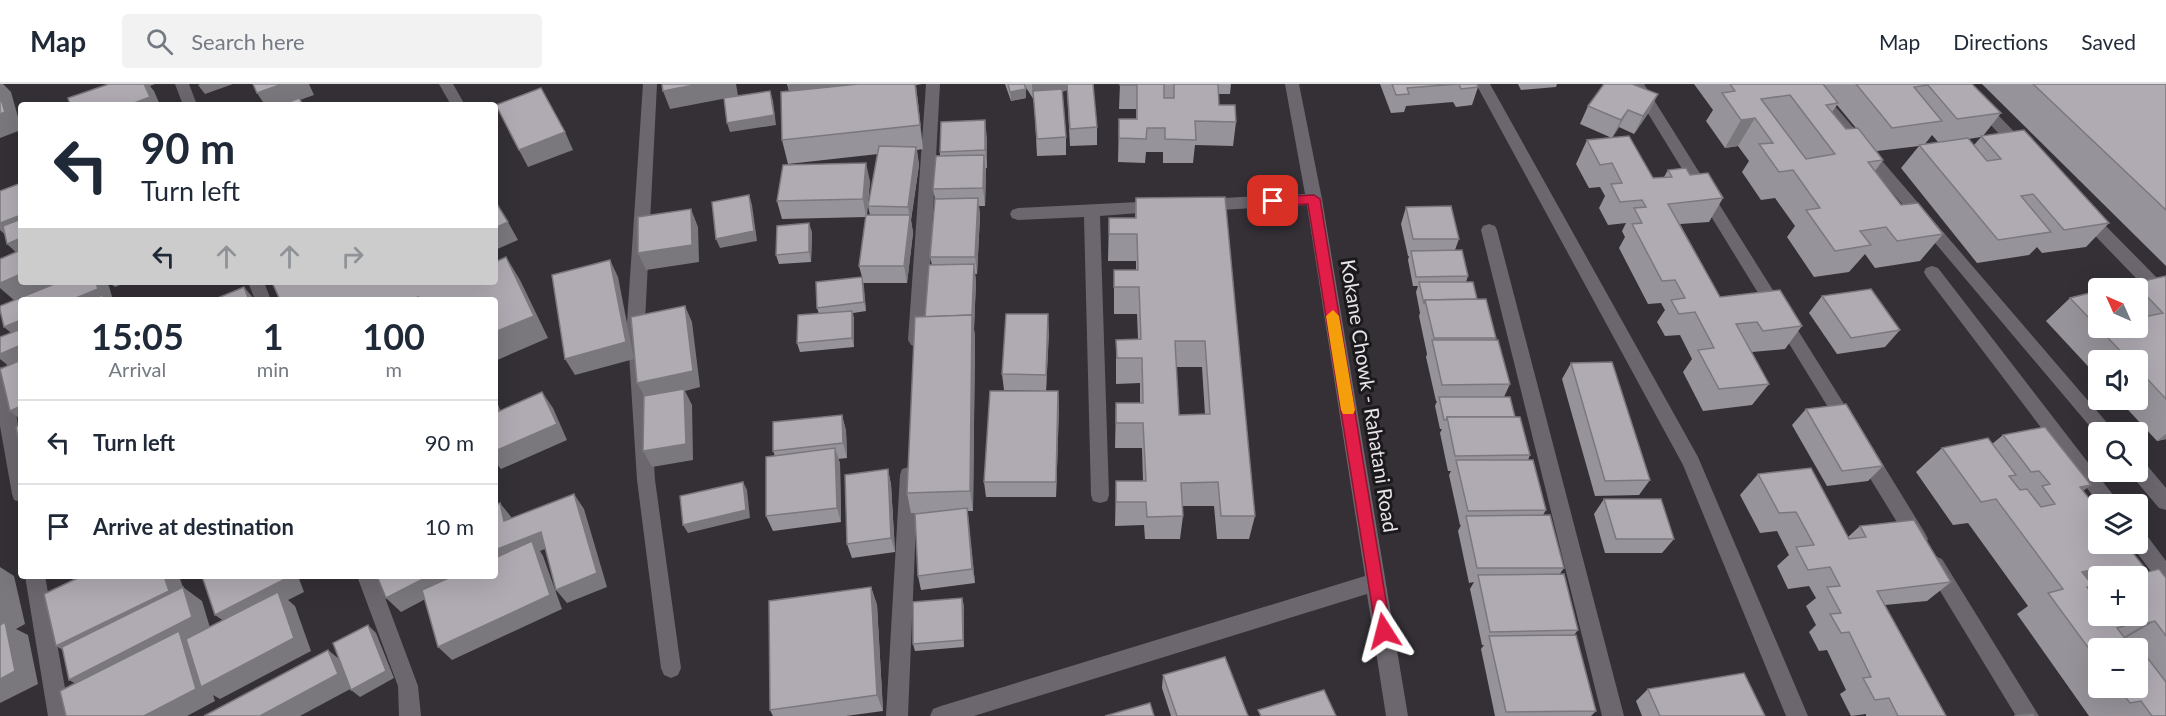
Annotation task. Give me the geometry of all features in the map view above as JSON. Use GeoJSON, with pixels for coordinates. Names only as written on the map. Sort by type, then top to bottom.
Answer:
{"type":"FeatureCollection","features":[{"type":"Feature","properties":{"kind":"street"},"geometry":{"type":"LineString","coordinates":[[182,84],[189,102]]}},
{"type":"Feature","properties":{"kind":"street"},"geometry":{"type":"LineString","coordinates":[[447,84],[456,102]]}},
{"type":"Feature","properties":{"kind":"street"},"geometry":{"type":"LineString","coordinates":[[650,84],[636,322],[646,480],[671,669]]}},
{"type":"Feature","properties":{"kind":"street"},"geometry":{"type":"LineString","coordinates":[[915,358],[933,84]]}},
{"type":"Feature","properties":{"kind":"street","name":"Kokane Chowk - Rahatani Road"},"geometry":{"type":"LineString","coordinates":[[1292,84],[1314,199],[1397,716]]}},
{"type":"Feature","properties":{"kind":"street"},"geometry":{"type":"LineString","coordinates":[[1483,84],[1691,463],[1797,716]]}},
{"type":"Feature","properties":{"kind":"street"},"geometry":{"type":"LineString","coordinates":[[1637,84],[2028,716]]}},
{"type":"Feature","properties":{"kind":"street"},"geometry":{"type":"LineString","coordinates":[[1808,84],[2097,422]]}},
{"type":"Feature","properties":{"kind":"street"},"geometry":{"type":"LineString","coordinates":[[1959,84],[2034,161]]}},
{"type":"Feature","properties":{"kind":"street"},"geometry":{"type":"LineString","coordinates":[[1018,214],[1314,199]]}},
{"type":"Feature","properties":{"kind":"street"},"geometry":{"type":"LineString","coordinates":[[2075,204],[2166,298]]}},
{"type":"Feature","properties":{"kind":"street"},"geometry":{"type":"LineString","coordinates":[[1092,210],[1100,495]]}},
{"type":"Feature","properties":{"kind":"street"},"geometry":{"type":"LineString","coordinates":[[1489,230],[1613,716]]}},
{"type":"Feature","properties":{"kind":"street"},"geometry":{"type":"LineString","coordinates":[[1932,272],[2102,494]]}},
{"type":"Feature","properties":{"kind":"street"},"geometry":{"type":"LineString","coordinates":[[0,374],[18,477]]}},
{"type":"Feature","properties":{"kind":"street"},"geometry":{"type":"LineString","coordinates":[[897,716],[910,451]]}},
{"type":"Feature","properties":{"kind":"street"},"geometry":{"type":"LineString","coordinates":[[2148,481],[2166,502]]}},
{"type":"Feature","properties":{"kind":"street"},"geometry":{"type":"LineString","coordinates":[[2148,552],[2166,576]]}},
{"type":"Feature","properties":{"kind":"street"},"geometry":{"type":"LineString","coordinates":[[36,579],[59,716]]}},
{"type":"Feature","properties":{"kind":"street"},"geometry":{"type":"LineString","coordinates":[[368,579],[408,686],[410,716]]}},
{"type":"Feature","properties":{"kind":"street"},"geometry":{"type":"LineString","coordinates":[[940,716],[1376,582]]}},
{"type":"Feature","properties":{"kind":"building"},"geometry":{"type":"Polygon","coordinates":[[[109,84],[144,84],[150,97],[137,102],[69,102],[68,98],[109,84]]]}},
{"type":"Feature","properties":{"kind":"building"},"geometry":{"type":"Polygon","coordinates":[[[253,84],[282,84],[257,93],[253,84]]]}},
{"type":"Feature","properties":{"kind":"building"},"geometry":{"type":"Polygon","coordinates":[[[662,84],[699,84],[663,91],[662,84]]]}},
{"type":"Feature","properties":{"kind":"building"},"geometry":{"type":"Polygon","coordinates":[[[858,84],[915,84],[920,125],[782,140],[781,92],[858,84]]]}},
{"type":"Feature","properties":{"kind":"building"},"geometry":{"type":"Polygon","coordinates":[[[1008,84],[1024,84],[1026,89],[1010,92],[1008,84]]]}},
{"type":"Feature","properties":{"kind":"building"},"geometry":{"type":"Polygon","coordinates":[[[1067,84],[1093,84],[1097,127],[1070,129],[1067,84]]]}},
{"type":"Feature","properties":{"kind":"building"},"geometry":{"type":"Polygon","coordinates":[[[1120,84],[1164,84],[1164,98],[1174,98],[1174,84],[1218,84],[1219,105],[1235,105],[1236,122],[1195,121],[1196,140],[1165,139],[1165,128],[1147,128],[1146,139],[1119,138],[1119,119],[1137,119],[1137,85],[1120,84]]]}},
{"type":"Feature","properties":{"kind":"building"},"geometry":{"type":"Polygon","coordinates":[[[1392,84],[1458,84],[1407,88],[1409,94],[1396,95],[1392,84]]]}},
{"type":"Feature","properties":{"kind":"building"},"geometry":{"type":"Polygon","coordinates":[[[1459,84],[1477,84],[1478,87],[1461,89],[1459,84]]]}},
{"type":"Feature","properties":{"kind":"building"},"geometry":{"type":"Polygon","coordinates":[[[1604,84],[1632,84],[1658,94],[1643,116],[1628,110],[1621,120],[1588,106],[1604,84]]]}},
{"type":"Feature","properties":{"kind":"building"},"geometry":{"type":"Polygon","coordinates":[[[1730,84],[1823,84],[1838,103],[1826,105],[1846,129],[1858,128],[1883,160],[1868,162],[1901,205],[1918,203],[1943,234],[1897,241],[1886,227],[1860,231],[1871,245],[1835,251],[1806,210],[1820,208],[1793,170],[1779,172],[1759,144],[1773,143],[1755,118],[1741,120],[1722,93],[1735,91],[1730,84]],[[1790,95],[1761,99],[1806,159],[1835,154],[1790,95]]]}},
{"type":"Feature","properties":{"kind":"building"},"geometry":{"type":"Polygon","coordinates":[[[1856,84],[1972,84],[2001,113],[1957,119],[1928,85],[1914,87],[1942,121],[1892,128],[1856,84]]]}},
{"type":"Feature","properties":{"kind":"building"},"geometry":{"type":"Polygon","coordinates":[[[2033,84],[2166,84],[2166,210],[2033,84]]]}},
{"type":"Feature","properties":{"kind":"building"},"geometry":{"type":"Polygon","coordinates":[[[541,88],[565,132],[519,150],[498,109],[498,104],[541,88]]]}},
{"type":"Feature","properties":{"kind":"building"},"geometry":{"type":"Polygon","coordinates":[[[1062,89],[1066,137],[1037,139],[1033,91],[1062,89]]]}},
{"type":"Feature","properties":{"kind":"building"},"geometry":{"type":"Polygon","coordinates":[[[770,91],[774,115],[727,123],[724,98],[770,91]]]}},
{"type":"Feature","properties":{"kind":"building"},"geometry":{"type":"Polygon","coordinates":[[[0,96],[5,112],[0,114],[0,96]]]}},
{"type":"Feature","properties":{"kind":"building"},"geometry":{"type":"Polygon","coordinates":[[[299,98],[301,102],[289,102],[299,98]]]}},
{"type":"Feature","properties":{"kind":"building"},"geometry":{"type":"Polygon","coordinates":[[[985,120],[985,150],[940,152],[941,122],[985,120]]]}},
{"type":"Feature","properties":{"kind":"building"},"geometry":{"type":"Polygon","coordinates":[[[2024,130],[2109,223],[2064,230],[2033,194],[2021,196],[2051,232],[1998,240],[1919,145],[1968,138],[1987,161],[2001,159],[1981,136],[2024,130]]]}},
{"type":"Feature","properties":{"kind":"building"},"geometry":{"type":"Polygon","coordinates":[[[1629,136],[1653,178],[1672,177],[1668,170],[1686,168],[1690,175],[1708,173],[1723,198],[1668,204],[1720,297],[1780,290],[1802,326],[1763,331],[1757,322],[1736,324],[1769,384],[1719,389],[1698,350],[1714,348],[1695,312],[1679,314],[1671,300],[1685,298],[1675,280],[1662,281],[1632,224],[1642,223],[1634,208],[1646,207],[1642,200],[1620,202],[1611,184],[1622,183],[1612,163],[1600,165],[1587,140],[1629,136]]]}},
{"type":"Feature","properties":{"kind":"building"},"geometry":{"type":"Polygon","coordinates":[[[879,146],[916,147],[908,207],[868,206],[879,146]]]}},
{"type":"Feature","properties":{"kind":"building"},"geometry":{"type":"Polygon","coordinates":[[[984,155],[983,188],[933,189],[936,156],[984,155]]]}},
{"type":"Feature","properties":{"kind":"building"},"geometry":{"type":"Polygon","coordinates":[[[866,163],[863,199],[777,201],[783,165],[866,163]]]}},
{"type":"Feature","properties":{"kind":"building"},"geometry":{"type":"Polygon","coordinates":[[[18,184],[18,216],[0,223],[0,191],[18,184]]]}},
{"type":"Feature","properties":{"kind":"building"},"geometry":{"type":"Polygon","coordinates":[[[749,195],[754,231],[716,239],[712,202],[749,195]]]}},
{"type":"Feature","properties":{"kind":"building"},"geometry":{"type":"Polygon","coordinates":[[[1225,197],[1255,516],[1221,516],[1218,482],[1181,483],[1183,516],[1147,517],[1146,502],[1116,502],[1116,481],[1146,481],[1143,423],[1116,423],[1116,403],[1143,403],[1142,358],[1117,358],[1116,340],[1141,339],[1139,287],[1114,287],[1114,270],[1138,270],[1137,234],[1109,234],[1109,218],[1136,218],[1136,198],[1225,197]],[[1175,341],[1179,415],[1210,414],[1205,341],[1175,341]]]}},
{"type":"Feature","properties":{"kind":"building"},"geometry":{"type":"Polygon","coordinates":[[[978,198],[975,257],[930,257],[935,199],[978,198]]]}},
{"type":"Feature","properties":{"kind":"building"},"geometry":{"type":"Polygon","coordinates":[[[498,206],[508,222],[498,227],[498,206]]]}},
{"type":"Feature","properties":{"kind":"building"},"geometry":{"type":"Polygon","coordinates":[[[1451,206],[1459,239],[1413,239],[1406,207],[1451,206]]]}},
{"type":"Feature","properties":{"kind":"building"},"geometry":{"type":"Polygon","coordinates":[[[691,209],[692,245],[638,253],[638,217],[691,209]]]}},
{"type":"Feature","properties":{"kind":"building"},"geometry":{"type":"Polygon","coordinates":[[[866,215],[910,215],[904,266],[859,266],[866,215]]]}},
{"type":"Feature","properties":{"kind":"building"},"geometry":{"type":"Polygon","coordinates":[[[18,220],[18,239],[7,244],[3,226],[18,220]]]}},
{"type":"Feature","properties":{"kind":"building"},"geometry":{"type":"Polygon","coordinates":[[[809,223],[809,252],[776,255],[777,226],[809,223]]]}},
{"type":"Feature","properties":{"kind":"building"},"geometry":{"type":"Polygon","coordinates":[[[1462,250],[1468,276],[1416,277],[1411,251],[1462,250]]]}},
{"type":"Feature","properties":{"kind":"building"},"geometry":{"type":"Polygon","coordinates":[[[18,251],[18,275],[0,283],[0,259],[18,251]]]}},
{"type":"Feature","properties":{"kind":"building"},"geometry":{"type":"Polygon","coordinates":[[[506,257],[534,316],[498,331],[498,297],[279,297],[273,285],[498,285],[498,261],[506,257]]]}},
{"type":"Feature","properties":{"kind":"building"},"geometry":{"type":"Polygon","coordinates":[[[610,260],[626,342],[565,359],[552,275],[610,260]]]}},
{"type":"Feature","properties":{"kind":"building"},"geometry":{"type":"Polygon","coordinates":[[[974,264],[972,315],[925,317],[929,265],[974,264]]]}},
{"type":"Feature","properties":{"kind":"building"},"geometry":{"type":"Polygon","coordinates":[[[2166,276],[2166,399],[2148,380],[2148,350],[2119,350],[2108,338],[2148,338],[2148,316],[2163,313],[2148,297],[2148,280],[2166,276]]]}},
{"type":"Feature","properties":{"kind":"building"},"geometry":{"type":"Polygon","coordinates":[[[862,277],[864,302],[817,308],[816,282],[862,277]]]}},
{"type":"Feature","properties":{"kind":"building"},"geometry":{"type":"Polygon","coordinates":[[[1419,282],[1473,282],[1477,299],[1425,300],[1424,304],[1419,282]]]}},
{"type":"Feature","properties":{"kind":"building"},"geometry":{"type":"Polygon","coordinates":[[[52,285],[97,285],[98,289],[78,297],[22,297],[52,285]]]}},
{"type":"Feature","properties":{"kind":"building"},"geometry":{"type":"Polygon","coordinates":[[[244,287],[248,297],[220,297],[244,287]]]}},
{"type":"Feature","properties":{"kind":"building"},"geometry":{"type":"Polygon","coordinates":[[[1871,289],[1900,330],[1851,338],[1822,296],[1871,289]]]}},
{"type":"Feature","properties":{"kind":"building"},"geometry":{"type":"Polygon","coordinates":[[[2088,294],[2088,317],[2070,298],[2088,294]]]}},
{"type":"Feature","properties":{"kind":"building"},"geometry":{"type":"Polygon","coordinates":[[[18,299],[18,321],[4,327],[0,306],[18,299]]]}},
{"type":"Feature","properties":{"kind":"building"},"geometry":{"type":"Polygon","coordinates":[[[1486,299],[1496,338],[1434,338],[1425,300],[1486,299]]]}},
{"type":"Feature","properties":{"kind":"building"},"geometry":{"type":"Polygon","coordinates":[[[685,306],[693,371],[637,383],[631,317],[685,306]]]}},
{"type":"Feature","properties":{"kind":"building"},"geometry":{"type":"Polygon","coordinates":[[[852,311],[852,338],[797,343],[798,315],[852,311]]]}},
{"type":"Feature","properties":{"kind":"building"},"geometry":{"type":"Polygon","coordinates":[[[1006,314],[1048,314],[1046,375],[1002,374],[1006,314]]]}},
{"type":"Feature","properties":{"kind":"building"},"geometry":{"type":"Polygon","coordinates":[[[972,315],[970,491],[907,493],[915,317],[972,315]]]}},
{"type":"Feature","properties":{"kind":"building"},"geometry":{"type":"Polygon","coordinates":[[[18,330],[18,346],[0,354],[0,337],[18,330]]]}},
{"type":"Feature","properties":{"kind":"building"},"geometry":{"type":"Polygon","coordinates":[[[1432,340],[1498,340],[1510,384],[1442,385],[1432,340]]]}},
{"type":"Feature","properties":{"kind":"building"},"geometry":{"type":"Polygon","coordinates":[[[18,361],[18,407],[10,411],[0,369],[18,361]]]}},
{"type":"Feature","properties":{"kind":"building"},"geometry":{"type":"Polygon","coordinates":[[[1612,362],[1650,480],[1605,481],[1571,363],[1612,362]]]}},
{"type":"Feature","properties":{"kind":"building"},"geometry":{"type":"Polygon","coordinates":[[[684,389],[686,444],[643,451],[644,396],[684,389]]]}},
{"type":"Feature","properties":{"kind":"building"},"geometry":{"type":"Polygon","coordinates":[[[990,391],[1058,391],[1056,482],[984,482],[990,391]]]}},
{"type":"Feature","properties":{"kind":"building"},"geometry":{"type":"Polygon","coordinates":[[[542,392],[557,424],[498,450],[498,412],[542,392]]]}},
{"type":"Feature","properties":{"kind":"building"},"geometry":{"type":"Polygon","coordinates":[[[1439,397],[1510,397],[1515,417],[1447,417],[1444,420],[1439,397]]]}},
{"type":"Feature","properties":{"kind":"building"},"geometry":{"type":"Polygon","coordinates":[[[1846,404],[1883,466],[1842,471],[1806,409],[1846,404]]]}},
{"type":"Feature","properties":{"kind":"building"},"geometry":{"type":"Polygon","coordinates":[[[842,415],[843,443],[773,451],[773,422],[842,415]]]}},
{"type":"Feature","properties":{"kind":"building"},"geometry":{"type":"Polygon","coordinates":[[[1447,417],[1520,417],[1530,455],[1455,456],[1447,417]]]}},
{"type":"Feature","properties":{"kind":"building"},"geometry":{"type":"Polygon","coordinates":[[[2045,427],[2091,485],[2080,487],[2088,497],[2088,554],[2134,554],[2143,566],[2088,566],[2088,571],[2082,572],[2088,580],[2088,626],[2124,626],[2117,628],[2124,638],[2088,638],[2088,647],[2048,593],[2063,589],[1996,499],[1981,502],[1942,448],[1988,438],[2016,475],[2009,476],[2020,490],[2027,489],[2041,507],[2055,504],[2042,486],[2050,484],[2039,471],[2031,472],[2003,435],[2045,427]]]}},
{"type":"Feature","properties":{"kind":"building"},"geometry":{"type":"Polygon","coordinates":[[[835,448],[837,508],[766,516],[766,457],[835,448]]]}},
{"type":"Feature","properties":{"kind":"building"},"geometry":{"type":"Polygon","coordinates":[[[1456,460],[1533,460],[1546,510],[1468,511],[1456,460]]]}},
{"type":"Feature","properties":{"kind":"building"},"geometry":{"type":"Polygon","coordinates":[[[1811,468],[1849,539],[1866,537],[1860,526],[1914,520],[1951,582],[1877,591],[1946,716],[1898,716],[1889,698],[1875,700],[1863,678],[1871,677],[1849,632],[1841,633],[1830,614],[1841,613],[1827,587],[1840,586],[1830,567],[1808,570],[1796,547],[1814,545],[1796,512],[1779,513],[1758,474],[1811,468]]]}},
{"type":"Feature","properties":{"kind":"building"},"geometry":{"type":"Polygon","coordinates":[[[888,469],[891,538],[847,544],[845,475],[888,469]]]}},
{"type":"Feature","properties":{"kind":"building"},"geometry":{"type":"Polygon","coordinates":[[[743,482],[746,510],[683,525],[680,496],[743,482]]]}},
{"type":"Feature","properties":{"kind":"building"},"geometry":{"type":"Polygon","coordinates":[[[574,494],[597,573],[556,590],[541,532],[498,549],[498,504],[500,503],[504,521],[574,494]]]}},
{"type":"Feature","properties":{"kind":"building"},"geometry":{"type":"Polygon","coordinates":[[[1604,499],[1661,499],[1674,539],[1616,539],[1604,499]]]}},
{"type":"Feature","properties":{"kind":"building"},"geometry":{"type":"Polygon","coordinates":[[[967,508],[972,569],[918,576],[915,514],[967,508]]]}},
{"type":"Feature","properties":{"kind":"building"},"geometry":{"type":"Polygon","coordinates":[[[1550,515],[1564,568],[1477,568],[1466,516],[1550,515]]]}},
{"type":"Feature","properties":{"kind":"building"},"geometry":{"type":"Polygon","coordinates":[[[532,541],[550,595],[438,647],[422,590],[446,579],[498,579],[498,557],[532,541]]]}},
{"type":"Feature","properties":{"kind":"building"},"geometry":{"type":"Polygon","coordinates":[[[2159,569],[2166,578],[2166,636],[2155,621],[2148,623],[2148,572],[2159,569]]]}},
{"type":"Feature","properties":{"kind":"building"},"geometry":{"type":"Polygon","coordinates":[[[1564,574],[1578,630],[1490,632],[1478,575],[1564,574]]]}},
{"type":"Feature","properties":{"kind":"building"},"geometry":{"type":"Polygon","coordinates":[[[76,579],[165,579],[169,591],[56,646],[44,594],[76,579]]]}},
{"type":"Feature","properties":{"kind":"building"},"geometry":{"type":"Polygon","coordinates":[[[203,579],[285,579],[215,615],[203,579]]]}},
{"type":"Feature","properties":{"kind":"building"},"geometry":{"type":"Polygon","coordinates":[[[378,579],[423,579],[386,598],[378,579]]]}},
{"type":"Feature","properties":{"kind":"building"},"geometry":{"type":"Polygon","coordinates":[[[183,587],[192,617],[69,680],[62,647],[183,587]]]}},
{"type":"Feature","properties":{"kind":"building"},"geometry":{"type":"Polygon","coordinates":[[[871,587],[877,695],[770,710],[769,601],[871,587]]]}},
{"type":"Feature","properties":{"kind":"building"},"geometry":{"type":"Polygon","coordinates":[[[278,592],[294,638],[201,687],[186,639],[278,592]]]}},
{"type":"Feature","properties":{"kind":"building"},"geometry":{"type":"Polygon","coordinates":[[[962,598],[963,640],[913,644],[913,602],[962,598]]]}},
{"type":"Feature","properties":{"kind":"building"},"geometry":{"type":"Polygon","coordinates":[[[5,622],[15,671],[0,679],[0,625],[5,622]]]}},
{"type":"Feature","properties":{"kind":"building"},"geometry":{"type":"Polygon","coordinates":[[[368,625],[386,671],[351,690],[333,643],[368,625]]]}},
{"type":"Feature","properties":{"kind":"building"},"geometry":{"type":"Polygon","coordinates":[[[179,631],[196,689],[144,716],[66,716],[60,691],[179,631]]]}},
{"type":"Feature","properties":{"kind":"building"},"geometry":{"type":"Polygon","coordinates":[[[1576,635],[1596,711],[1506,712],[1489,636],[1576,635]]]}},
{"type":"Feature","properties":{"kind":"building"},"geometry":{"type":"Polygon","coordinates":[[[328,650],[338,674],[260,716],[204,716],[328,650]]]}},
{"type":"Feature","properties":{"kind":"building"},"geometry":{"type":"Polygon","coordinates":[[[1225,657],[1248,716],[1177,716],[1163,675],[1225,657]]]}},
{"type":"Feature","properties":{"kind":"building"},"geometry":{"type":"Polygon","coordinates":[[[2148,659],[2166,682],[2166,716],[2152,716],[2141,701],[2130,703],[2126,698],[2148,698],[2148,659]]]}},
{"type":"Feature","properties":{"kind":"building"},"geometry":{"type":"Polygon","coordinates":[[[1744,673],[1765,716],[1660,716],[1648,689],[1744,673]]]}},
{"type":"Feature","properties":{"kind":"building"},"geometry":{"type":"Polygon","coordinates":[[[1324,690],[1336,716],[1261,716],[1258,710],[1324,690]]]}},
{"type":"Feature","properties":{"kind":"building"},"geometry":{"type":"Polygon","coordinates":[[[1150,703],[1154,716],[1105,716],[1150,703]]]}},
{"type":"Feature","properties":{"kind":"slow traffic"},"geometry":{"type":"LineString","coordinates":[[1333,316],[1348,410]]}},
{"type":"Feature","properties":{"kind":"route"},"geometry":{"type":"LineString","coordinates":[[1273,201],[1314,199],[1384,631]]}}]}
